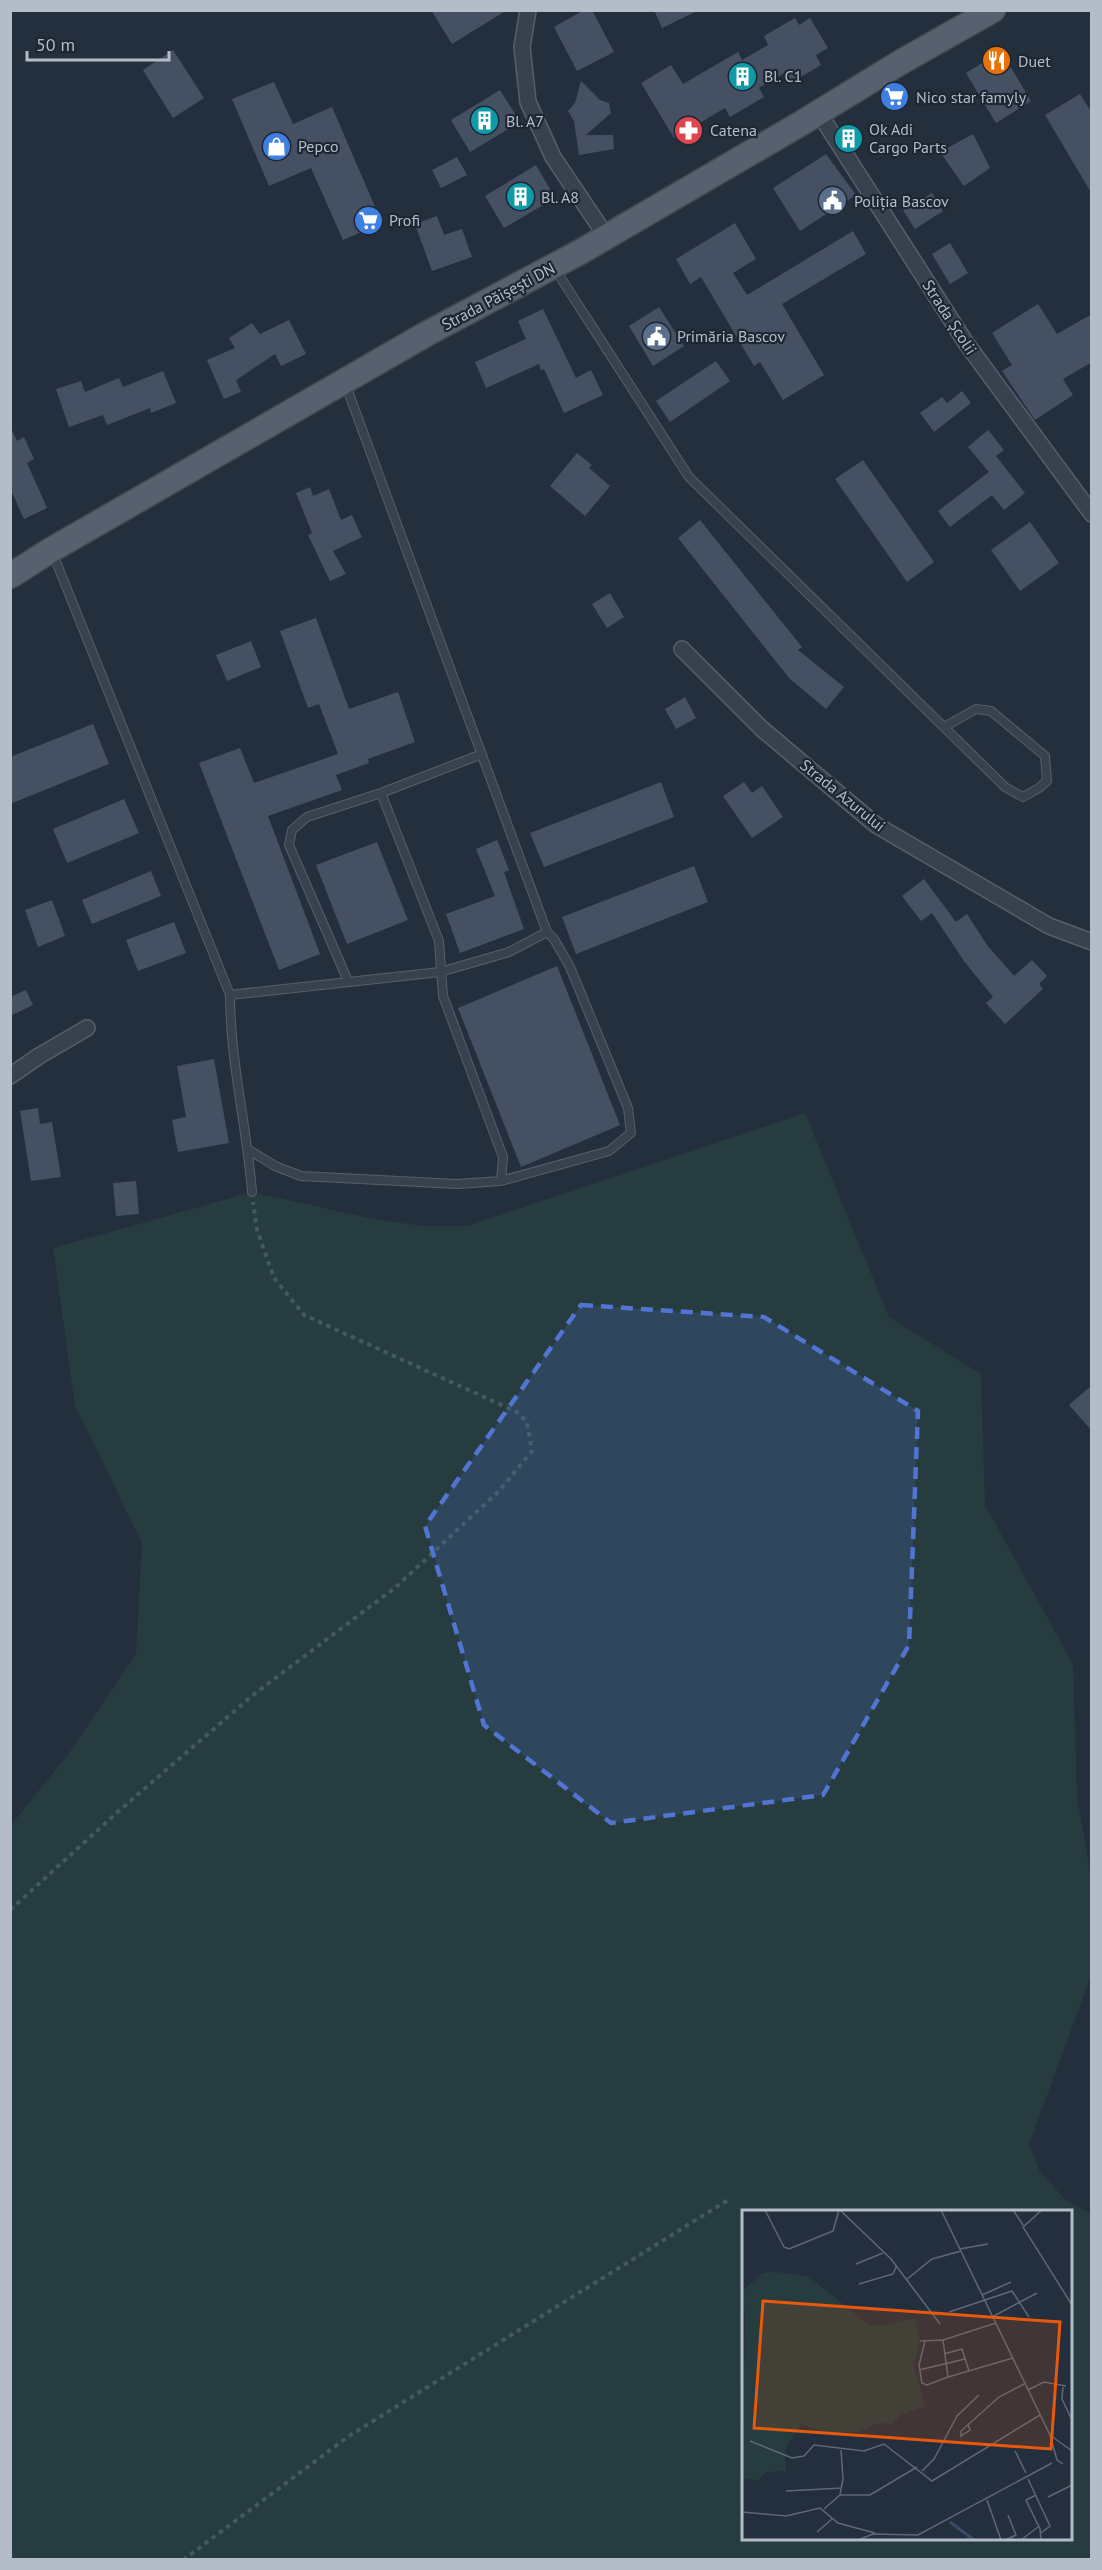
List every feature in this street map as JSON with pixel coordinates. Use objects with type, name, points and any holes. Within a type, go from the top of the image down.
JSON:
[{"type":"main road","name":"Strada Păișești DN","points":[[10,576],[344,380],[554,267],[988,12]]},
{"type":"street","points":[[528,10],[522,47],[528,102],[553,157],[606,236]]},
{"type":"street","name":"Strada Școlii","points":[[819,113],[966,343],[1092,514]]},
{"type":"street","name":"Strada Azurului","points":[[682,650],[762,729],[876,825],[1049,927],[1092,942]]},
{"type":"street","points":[[10,1076],[87,1028]]},
{"type":"lane","points":[[554,267],[689,477],[1005,787],[1023,797],[1040,788],[1047,780],[1044,756],[991,711],[976,709],[944,727]]},
{"type":"lane","points":[[249,1150],[275,1166],[302,1176],[458,1184],[501,1181],[609,1150],[631,1133],[628,1108],[570,968],[554,939],[547,932],[344,380]]},
{"type":"lane","points":[[51,550],[230,995],[230,1019],[249,1150],[252,1192]]},
{"type":"lane","points":[[348,981],[289,844],[292,830],[307,817],[381,793],[482,754]]},
{"type":"lane","points":[[381,793],[439,941],[443,996],[503,1156],[501,1181]]},
{"type":"lane","points":[[230,995],[440,972],[509,952],[547,932]]},
{"type":"path","points":[[10,1910],[121,1809],[253,1695],[396,1587],[499,1491],[532,1451],[527,1422],[517,1412],[304,1315],[274,1278],[257,1230],[252,1192]]},
{"type":"path","points":[[183,2559],[349,2436],[728,2200]]},
{"type":"highlighted area","points":[[581,1305],[764,1317],[918,1411],[909,1645],[823,1795],[611,1823],[484,1725],[425,1526]]},
{"type":"green space","points":[[805,1113],[889,1317],[981,1374],[985,1505],[1073,1664],[1077,1798],[1091,1876],[1091,1976],[1029,2144],[1040,2172],[1067,2201],[1091,2214],[1091,2559],[11,2560],[11,1825],[67,1756],[136,1654],[142,1543],[75,1405],[53,1248],[252,1192],[374,1219],[423,1226],[467,1226]]},
{"type":"building","points":[[431,10],[507,10],[452,44]]},
{"type":"building","points":[[584,10],[592,10],[614,52],[577,71],[554,27]]},
{"type":"building","points":[[654,10],[699,10],[662,28]]},
{"type":"building","name":"Bl. C1","points":[[795,18],[799,25],[810,18],[828,48],[816,55],[821,65],[792,82],[786,72],[759,88],[764,97],[730,117],[725,108],[674,138],[641,83],[671,65],[683,84],[738,52],[742,60],[768,45],[764,36]]},
{"type":"building","points":[[173,50],[204,98],[173,118],[143,70]]},
{"type":"building","points":[[1001,51],[1031,101],[996,123],[966,73]]},
{"type":"building","points":[[581,81],[600,100],[609,103],[611,113],[586,135],[613,135],[614,149],[579,155],[574,121],[568,111],[575,103]]},
{"type":"building","points":[[274,82],[293,124],[332,107],[382,223],[343,240],[311,168],[269,186],[232,99]]},
{"type":"building","name":"Bl. A7","points":[[500,90],[520,122],[470,152],[451,120]]},
{"type":"building","points":[[1080,94],[1092,113],[1092,194],[1045,115]]},
{"type":"building","points":[[973,134],[990,168],[964,186],[940,152]]},
{"type":"building","points":[[826,154],[856,195],[800,231],[773,188]]},
{"type":"building","points":[[457,157],[467,175],[441,188],[432,170]]},
{"type":"building","name":"Bl. A8","points":[[536,165],[555,198],[504,228],[485,196]]},
{"type":"building","points":[[932,193],[943,211],[915,229],[903,210]]},
{"type":"building","points":[[437,216],[444,235],[462,229],[472,257],[432,271],[415,224]]},
{"type":"building","points":[[735,223],[756,259],[733,273],[747,295],[853,231],[866,254],[782,304],[824,375],[783,400],[760,362],[754,366],[701,277],[690,284],[676,259]]},
{"type":"building","points":[[950,243],[968,273],[950,284],[932,254]]},
{"type":"building","points":[[1038,304],[1057,334],[1092,314],[1092,362],[1063,379],[1073,395],[1035,420],[1002,371],[1012,365],[992,333]]},
{"type":"building","name":"Primăria Bascov","points":[[659,307],[684,346],[653,366],[629,326]]},
{"type":"building","points":[[543,309],[576,378],[591,370],[603,395],[564,413],[544,369],[541,370],[539,364],[486,388],[475,362],[526,339],[518,321]]},
{"type":"building","points":[[289,320],[306,354],[281,366],[275,354],[236,380],[241,392],[224,399],[207,360],[235,348],[229,338],[252,323],[260,334]]},
{"type":"building","points":[[716,361],[730,381],[670,422],[656,401]]},
{"type":"building","points":[[163,371],[176,403],[151,413],[150,408],[107,425],[103,415],[69,427],[56,389],[81,381],[85,392],[119,378],[123,387]]},
{"type":"building","points":[[962,391],[971,403],[934,432],[920,413],[942,397],[947,403]]},
{"type":"building","points":[[10,426],[17,441],[24,437],[34,459],[27,463],[47,508],[24,519],[10,488]]},
{"type":"building","points":[[988,430],[1004,450],[996,456],[1025,493],[1004,510],[992,495],[950,527],[938,511],[989,472],[968,447]]},
{"type":"building","points":[[577,453],[592,465],[589,468],[610,486],[585,516],[550,486]]},
{"type":"building","points":[[863,460],[934,562],[907,582],[835,479]]},
{"type":"building","points":[[310,487],[313,496],[329,489],[341,520],[352,515],[362,537],[333,551],[346,574],[330,581],[308,535],[312,533],[296,493]]},
{"type":"building","points":[[700,520],[802,647],[798,650],[844,687],[826,709],[789,678],[678,538]]},
{"type":"building","points":[[1030,522],[1059,563],[1020,591],[991,550]]},
{"type":"building","points":[[610,593],[624,617],[607,628],[592,604]]},
{"type":"building","points":[[316,618],[349,709],[398,692],[415,742],[368,759],[369,763],[336,775],[342,790],[268,816],[320,954],[279,970],[199,763],[240,748],[254,783],[338,754],[319,704],[308,708],[280,631]]},
{"type":"building","points":[[251,641],[261,667],[227,681],[216,655]]},
{"type":"building","points":[[685,697],[696,718],[676,729],[665,709]]},
{"type":"building","points":[[93,724],[109,764],[10,804],[10,757]]},
{"type":"building","points":[[661,782],[674,817],[544,867],[530,833]]},
{"type":"building","points":[[744,782],[752,793],[762,786],[783,817],[752,838],[723,796]]},
{"type":"building","points":[[124,799],[139,833],[67,863],[53,829]]},
{"type":"building","points":[[497,840],[509,870],[504,872],[524,929],[460,953],[446,914],[495,896],[476,849]]},
{"type":"building","points":[[377,842],[408,920],[347,944],[316,865]]},
{"type":"building","points":[[694,866],[708,902],[576,954],[562,917]]},
{"type":"building","points":[[151,871],[161,896],[92,924],[82,900]]},
{"type":"building","points":[[924,879],[956,922],[967,914],[987,945],[1014,976],[1032,960],[1047,976],[1039,984],[1043,989],[1005,1024],[986,1003],[993,997],[964,961],[932,913],[921,921],[902,896]]},
{"type":"building","points":[[52,900],[65,936],[38,947],[25,910]]},
{"type":"building","points":[[174,922],[186,953],[138,971],[126,940]]},
{"type":"building","points":[[557,966],[620,1125],[521,1167],[458,1008]]},
{"type":"building","points":[[26,990],[33,1005],[10,1016],[10,997]]},
{"type":"building","points":[[214,1059],[229,1143],[178,1152],[172,1120],[186,1117],[177,1066]]},
{"type":"building","points":[[38,1108],[40,1124],[52,1122],[61,1177],[31,1181],[20,1111]]},
{"type":"building","points":[[136,1181],[139,1214],[116,1216],[113,1183]]},
{"type":"building","points":[[1092,1385],[1092,1431],[1069,1405]]},
{"type":"place","name":"Duet","points":[[997,61]]},
{"type":"place","name":"Bl. C1","points":[[743,76]]},
{"type":"place","name":"Nico star famyly","points":[[895,97]]},
{"type":"place","name":"Bl. A7","points":[[485,121]]},
{"type":"place","name":"Catena","points":[[689,130]]},
{"type":"place","name":"Ok Adi Cargo Parts","points":[[848,138]]},
{"type":"place","name":"Pepco","points":[[277,146]]},
{"type":"place","name":"Bl. A8","points":[[520,197]]},
{"type":"place","name":"Poliția Bascov","points":[[833,201]]},
{"type":"place","name":"Profi","points":[[368,220]]},
{"type":"place","name":"Primăria Bascov","points":[[656,336]]}]
